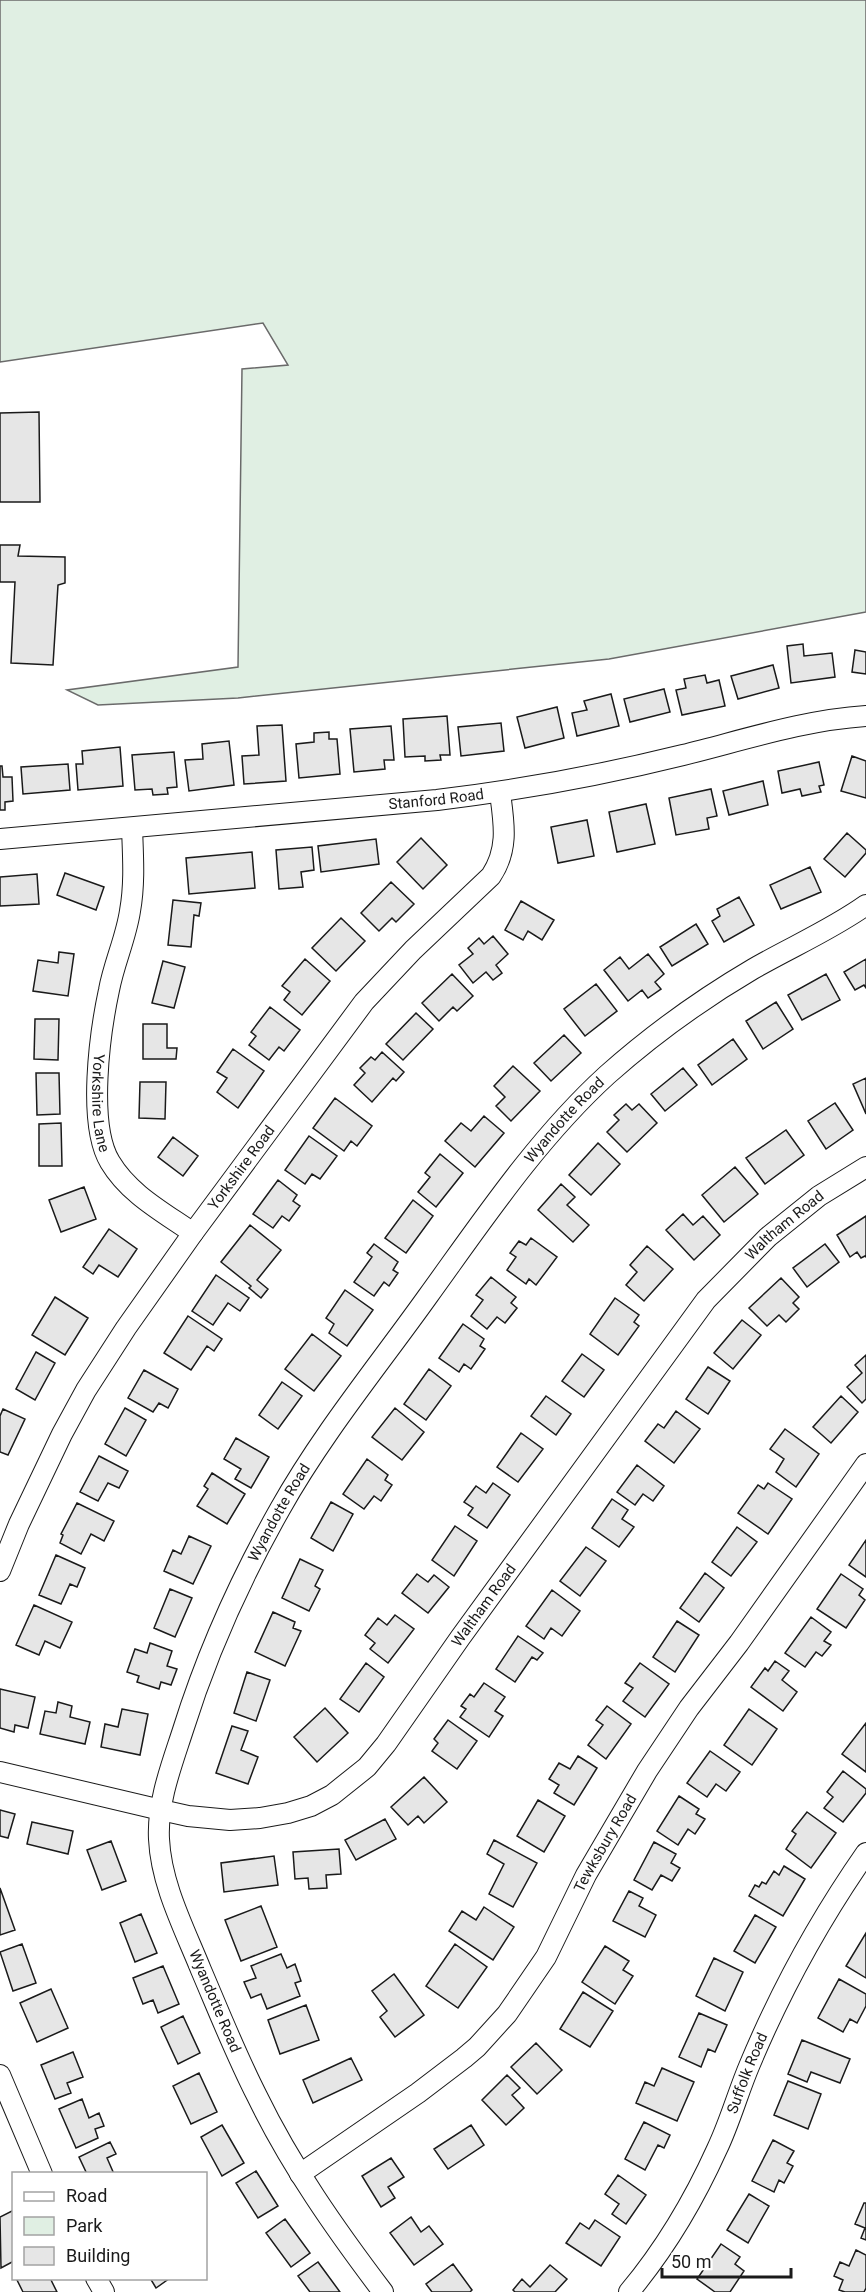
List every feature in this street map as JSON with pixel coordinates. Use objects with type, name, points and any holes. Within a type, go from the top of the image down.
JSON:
[{"type":"street","name":"Stanford Road","points":[[0,839],[436,800],[500,792],[605,774],[781,730],[839,718],[866,716]]},
{"type":"street","name":"Yorkshire Road","points":[[0,1571],[43,1474],[86,1390],[126,1328],[193,1233],[364,1002],[413,950],[491,876],[499,864],[505,834],[500,792]]},
{"type":"street","name":"Yorkshire Lane","points":[[132,828],[134,875],[131,908],[109,989],[100,1036],[97,1097],[103,1145],[109,1161],[128,1186],[193,1233]]},
{"type":"street","name":"Wyandotte Road","points":[[383,2292],[348,2246],[300,2174],[257,2097],[183,1926],[162,1860],[159,1836],[167,1780],[189,1711],[213,1646],[245,1575],[282,1506],[330,1432],[506,1188],[592,1090],[662,1030],[712,994],[866,904]]},
{"type":"street","name":"Waltham Road","points":[[0,1772],[188,1816],[230,1820],[260,1818],[311,1806],[332,1795],[367,1767],[386,1744],[460,1638],[706,1300],[768,1237],[819,1196],[866,1167]]},
{"type":"street","name":"Tewksbury Road","points":[[300,2174],[418,2093],[464,2058],[507,2014],[546,1957],[586,1875],[646,1771],[866,1464]]},
{"type":"street","name":"Suffolk Road","points":[[628,2292],[643,2275],[678,2222],[717,2149],[750,2064],[800,1959],[822,1920],[866,1853]]},
{"type":"street","points":[[0,2075],[41,2172]]},
{"type":"green space","points":[[0,0],[866,0],[866,612],[609,659],[238,698],[98,705],[67,690],[238,667],[242,369],[288,365],[263,323],[0,362]]},
{"type":"building","points":[[39,412],[40,502],[0,502],[0,413]]},
{"type":"building","points":[[0,545],[20,545],[18,556],[65,557],[65,583],[58,585],[53,665],[11,663],[15,582],[0,582]]},
{"type":"building","points":[[803,644],[804,656],[832,653],[835,677],[791,683],[787,646]]},
{"type":"building","points":[[855,650],[866,652],[866,674],[852,672]]},
{"type":"building","points":[[773,665],[779,688],[738,699],[731,676]]},
{"type":"building","points":[[705,675],[707,683],[719,680],[725,706],[682,715],[676,690],[686,688],[684,679]]},
{"type":"building","points":[[664,689],[670,712],[630,722],[624,699]]},
{"type":"building","points":[[611,694],[619,726],[577,736],[572,713],[587,710],[584,701]]},
{"type":"building","points":[[557,707],[564,738],[525,748],[517,717]]},
{"type":"building","points":[[447,716],[450,755],[440,755],[441,760],[425,761],[425,756],[405,757],[403,719]]},
{"type":"building","points":[[501,723],[504,751],[461,756],[458,727]]},
{"type":"building","points":[[282,725],[286,781],[244,784],[242,756],[259,755],[257,726]]},
{"type":"building","points":[[391,726],[394,760],[384,760],[385,769],[354,772],[350,729]]},
{"type":"building","points":[[329,732],[329,739],[337,739],[340,774],[299,778],[296,744],[314,742],[314,733]]},
{"type":"building","points":[[229,741],[234,785],[189,791],[185,760],[203,759],[202,744]]},
{"type":"building","points":[[120,747],[123,786],[78,790],[76,764],[83,764],[82,751]]},
{"type":"building","points":[[174,752],[177,787],[167,788],[168,794],[153,795],[152,789],[135,790],[132,755]]},
{"type":"building","points":[[852,756],[866,761],[866,798],[841,791]]},
{"type":"building","points":[[819,762],[824,785],[819,786],[821,792],[802,796],[800,789],[782,793],[778,771]]},
{"type":"building","points":[[68,764],[70,790],[23,794],[21,767]]},
{"type":"building","points":[[0,766],[2,766],[3,777],[12,777],[13,801],[5,802],[5,810],[0,810]]},
{"type":"building","points":[[763,781],[768,805],[729,815],[723,791]]},
{"type":"building","points":[[711,789],[717,816],[707,818],[709,829],[676,835],[669,798]]},
{"type":"building","points":[[646,804],[655,844],[617,852],[609,812]]},
{"type":"building","points":[[587,820],[594,856],[558,863],[551,827]]},
{"type":"building","points":[[847,833],[866,850],[866,853],[845,877],[824,859]]},
{"type":"building","points":[[421,838],[447,865],[423,889],[397,862]]},
{"type":"building","points":[[376,839],[379,864],[321,872],[318,846]]},
{"type":"building","points":[[312,847],[314,870],[301,872],[303,887],[279,889],[276,850]]},
{"type":"building","points":[[252,852],[255,888],[189,894],[186,858]]},
{"type":"building","points":[[810,867],[821,892],[781,909],[770,885]]},
{"type":"building","points":[[65,873],[104,887],[96,910],[57,895]]},
{"type":"building","points":[[37,874],[39,904],[0,906],[0,877]]},
{"type":"building","points":[[391,882],[414,904],[396,922],[392,918],[379,931],[361,913]]},
{"type":"building","points":[[739,897],[754,925],[724,942],[712,921],[720,916],[717,909]]},
{"type":"building","points":[[173,900],[201,903],[199,916],[194,915],[191,947],[168,945]]},
{"type":"building","points":[[521,901],[554,920],[542,940],[528,931],[523,940],[505,930]]},
{"type":"building","points":[[341,918],[365,941],[336,971],[312,948]]},
{"type":"building","points":[[696,924],[708,944],[672,966],[660,947]]},
{"type":"building","points":[[493,936],[508,954],[496,965],[502,973],[493,980],[486,972],[473,983],[459,965],[473,954],[468,948],[479,938],[484,944]]},
{"type":"building","points":[[59,952],[74,954],[68,996],[33,991],[38,960],[58,963]]},
{"type":"building","points":[[648,954],[664,974],[655,982],[661,989],[648,998],[642,990],[628,1001],[604,970],[620,957],[629,969]]},
{"type":"building","points":[[305,959],[330,981],[302,1015],[284,1000],[290,992],[282,986]]},
{"type":"building","points":[[866,959],[866,988],[864,985],[855,990],[844,972]]},
{"type":"building","points":[[163,961],[185,967],[174,1008],[152,1003]]},
{"type":"building","points":[[452,974],[473,996],[457,1011],[453,1007],[439,1021],[422,1003]]},
{"type":"building","points":[[826,974],[840,1000],[802,1020],[788,995]]},
{"type":"building","points":[[596,984],[617,1011],[585,1036],[564,1009]]},
{"type":"building","points":[[776,1002],[793,1029],[763,1049],[746,1021]]},
{"type":"building","points":[[270,1007],[300,1030],[284,1051],[279,1047],[269,1060],[249,1045],[256,1036],[251,1032]]},
{"type":"building","points":[[416,1013],[433,1029],[403,1060],[386,1044]]},
{"type":"building","points":[[35,1019],[59,1019],[58,1060],[34,1059]]},
{"type":"building","points":[[143,1024],[167,1024],[167,1048],[177,1048],[176,1059],[143,1059]]},
{"type":"building","points":[[564,1035],[581,1053],[551,1081],[534,1063]]},
{"type":"building","points":[[733,1039],[747,1059],[712,1085],[698,1065]]},
{"type":"building","points":[[233,1049],[264,1071],[238,1108],[217,1092],[227,1078],[217,1072]]},
{"type":"building","points":[[382,1052],[404,1072],[396,1081],[393,1078],[372,1102],[354,1085],[365,1073],[360,1068],[371,1057],[375,1060]]},
{"type":"building","points":[[513,1066],[540,1091],[511,1121],[496,1106],[505,1097],[494,1086]]},
{"type":"building","points":[[683,1068],[697,1085],[665,1111],[651,1094]]},
{"type":"building","points":[[36,1073],[59,1073],[60,1114],[37,1115]]},
{"type":"building","points":[[866,1078],[866,1114],[853,1084]]},
{"type":"building","points":[[140,1082],[166,1082],[165,1119],[139,1118]]},
{"type":"building","points":[[335,1098],[372,1126],[357,1146],[351,1141],[344,1151],[313,1128]]},
{"type":"building","points":[[835,1103],[853,1130],[826,1149],[808,1121]]},
{"type":"building","points":[[626,1104],[632,1110],[639,1104],[657,1123],[627,1152],[607,1132],[619,1120],[614,1115]]},
{"type":"building","points":[[484,1116],[504,1133],[475,1167],[445,1141],[461,1123],[471,1131]]},
{"type":"building","points":[[61,1123],[62,1166],[39,1166],[39,1124]]},
{"type":"building","points":[[786,1130],[804,1155],[765,1184],[746,1158]]},
{"type":"building","points":[[309,1136],[337,1156],[320,1179],[312,1174],[305,1184],[285,1170]]},
{"type":"building","points":[[173,1137],[198,1156],[183,1176],[158,1157]]},
{"type":"building","points":[[598,1143],[620,1164],[591,1195],[569,1175]]},
{"type":"building","points":[[440,1154],[463,1173],[436,1207],[418,1192],[430,1177],[425,1173]]},
{"type":"building","points":[[735,1167],[758,1194],[724,1222],[702,1195]]},
{"type":"building","points":[[278,1180],[297,1195],[293,1201],[300,1206],[289,1221],[282,1216],[273,1228],[253,1214]]},
{"type":"building","points":[[561,1184],[575,1197],[567,1205],[589,1225],[573,1242],[538,1210]]},
{"type":"building","points":[[84,1187],[96,1219],[61,1232],[49,1200]]},
{"type":"building","points":[[413,1200],[433,1216],[406,1253],[385,1238]]},
{"type":"building","points":[[683,1214],[693,1225],[703,1216],[720,1235],[694,1260],[666,1230]]},
{"type":"building","points":[[866,1216],[866,1257],[861,1258],[857,1252],[850,1257],[837,1235]]},
{"type":"building","points":[[250,1225],[281,1250],[257,1280],[268,1289],[261,1298],[249,1288],[251,1286],[221,1262]]},
{"type":"building","points":[[109,1229],[137,1249],[118,1277],[99,1265],[93,1274],[83,1267]]},
{"type":"building","points":[[531,1238],[557,1257],[536,1285],[529,1279],[526,1284],[507,1270],[516,1257],[510,1253],[519,1241],[526,1245]]},
{"type":"building","points":[[374,1244],[398,1262],[393,1270],[398,1273],[389,1286],[384,1282],[374,1296],[354,1282],[372,1257],[367,1253]]},
{"type":"building","points":[[825,1244],[839,1262],[807,1287],[793,1268]]},
{"type":"building","points":[[647,1246],[673,1269],[644,1301],[626,1285],[637,1272],[630,1265]]},
{"type":"building","points":[[216,1275],[249,1298],[240,1311],[228,1303],[213,1325],[192,1311]]},
{"type":"building","points":[[491,1277],[516,1297],[511,1303],[517,1308],[505,1323],[497,1317],[487,1329],[471,1316],[483,1300],[476,1295]]},
{"type":"building","points":[[781,1278],[799,1297],[793,1303],[799,1309],[786,1322],[779,1315],[767,1326],[749,1308]]},
{"type":"building","points":[[345,1290],[373,1310],[347,1346],[329,1333],[334,1324],[326,1318]]},
{"type":"building","points":[[55,1297],[88,1318],[65,1355],[32,1335]]},
{"type":"building","points":[[615,1298],[639,1315],[634,1322],[639,1326],[618,1355],[590,1334]]},
{"type":"building","points":[[188,1316],[222,1339],[214,1351],[207,1346],[191,1370],[164,1353]]},
{"type":"building","points":[[742,1320],[761,1335],[733,1369],[714,1353]]},
{"type":"building","points":[[463,1324],[484,1339],[480,1346],[485,1349],[471,1369],[464,1364],[459,1372],[439,1358]]},
{"type":"building","points":[[312,1334],[341,1356],[314,1391],[285,1369]]},
{"type":"building","points":[[36,1352],[55,1363],[35,1400],[16,1389]]},
{"type":"building","points":[[582,1354],[604,1370],[584,1397],[562,1381]]},
{"type":"building","points":[[866,1355],[866,1399],[862,1403],[847,1387],[862,1373],[855,1365]]},
{"type":"building","points":[[708,1367],[730,1381],[708,1414],[686,1399]]},
{"type":"building","points":[[429,1369],[451,1386],[426,1420],[404,1404]]},
{"type":"building","points":[[144,1370],[178,1389],[168,1408],[159,1403],[153,1412],[128,1398]]},
{"type":"building","points":[[282,1382],[302,1396],[278,1429],[259,1415]]},
{"type":"building","points":[[546,1396],[571,1414],[556,1435],[531,1416]]},
{"type":"building","points":[[841,1396],[858,1412],[831,1443],[813,1427]]},
{"type":"building","points":[[125,1408],[146,1420],[126,1456],[105,1444]]},
{"type":"building","points":[[395,1408],[424,1432],[402,1460],[372,1437]]},
{"type":"building","points":[[3,1409],[25,1419],[8,1455],[0,1452],[0,1416]]},
{"type":"building","points":[[676,1411],[700,1429],[674,1463],[645,1441],[658,1424],[664,1428]]},
{"type":"building","points":[[785,1429],[819,1454],[796,1487],[776,1472],[784,1459],[770,1449]]},
{"type":"building","points":[[521,1433],[543,1449],[518,1482],[497,1467]]},
{"type":"building","points":[[236,1438],[269,1457],[251,1488],[235,1479],[241,1469],[224,1459]]},
{"type":"building","points":[[99,1456],[128,1471],[119,1488],[108,1483],[98,1501],[80,1492]]},
{"type":"building","points":[[367,1459],[388,1475],[385,1480],[392,1485],[381,1501],[374,1496],[364,1509],[343,1494]]},
{"type":"building","points":[[637,1465],[664,1486],[653,1501],[643,1494],[635,1505],[617,1492]]},
{"type":"building","points":[[212,1473],[245,1494],[227,1524],[197,1506],[208,1489],[204,1486]]},
{"type":"building","points":[[493,1483],[510,1495],[487,1528],[468,1515],[473,1508],[464,1502],[476,1486],[486,1493]]},
{"type":"building","points":[[768,1483],[792,1499],[768,1534],[738,1513],[758,1485],[764,1489]]},
{"type":"building","points":[[612,1499],[628,1510],[622,1519],[634,1527],[619,1547],[592,1528]]},
{"type":"building","points":[[331,1502],[353,1514],[333,1551],[311,1538]]},
{"type":"building","points":[[77,1503],[114,1521],[104,1541],[91,1534],[81,1554],[60,1543],[63,1535],[61,1534]]},
{"type":"building","points":[[455,1526],[477,1541],[454,1576],[432,1560]]},
{"type":"building","points":[[737,1527],[757,1542],[731,1576],[712,1562]]},
{"type":"building","points":[[189,1536],[211,1546],[193,1584],[164,1571],[173,1550],[181,1554]]},
{"type":"building","points":[[866,1540],[866,1577],[849,1565]]},
{"type":"building","points":[[586,1547],[606,1561],[580,1596],[560,1581]]},
{"type":"building","points":[[56,1555],[85,1568],[77,1587],[70,1584],[61,1604],[39,1595]]},
{"type":"building","points":[[300,1559],[323,1570],[315,1586],[320,1589],[309,1611],[282,1598]]},
{"type":"building","points":[[705,1573],[724,1588],[699,1622],[680,1608]]},
{"type":"building","points":[[417,1574],[428,1582],[434,1575],[449,1587],[428,1613],[402,1593]]},
{"type":"building","points":[[841,1574],[863,1589],[859,1595],[865,1600],[846,1628],[817,1609]]},
{"type":"building","points":[[170,1589],[192,1598],[175,1637],[154,1628]]},
{"type":"building","points":[[552,1590],[580,1611],[562,1636],[551,1628],[544,1639],[526,1626]]},
{"type":"building","points":[[34,1605],[72,1622],[60,1648],[45,1641],[39,1655],[16,1645]]},
{"type":"building","points":[[273,1612],[295,1622],[293,1628],[301,1631],[285,1666],[255,1652]]},
{"type":"building","points":[[395,1615],[414,1629],[388,1663],[370,1649],[375,1643],[365,1635],[378,1618],[387,1625]]},
{"type":"building","points":[[811,1617],[831,1632],[824,1641],[831,1645],[822,1656],[816,1652],[805,1667],[785,1653]]},
{"type":"building","points":[[677,1621],[699,1635],[675,1672],[653,1657]]},
{"type":"building","points":[[518,1636],[543,1653],[537,1660],[532,1657],[515,1682],[496,1669]]},
{"type":"building","points":[[150,1643],[172,1651],[167,1666],[177,1669],[171,1685],[161,1682],[159,1689],[137,1682],[139,1676],[127,1672],[135,1649],[147,1653]]},
{"type":"building","points":[[775,1661],[789,1671],[782,1680],[797,1692],[783,1711],[751,1687],[765,1668],[768,1671]]},
{"type":"building","points":[[366,1663],[384,1677],[359,1712],[340,1699]]},
{"type":"building","points":[[640,1663],[669,1684],[645,1717],[623,1701],[633,1688],[625,1683]]},
{"type":"building","points":[[247,1672],[270,1680],[256,1721],[234,1713]]},
{"type":"building","points":[[484,1683],[505,1697],[495,1711],[503,1716],[489,1737],[460,1717],[466,1709],[461,1706],[470,1694],[474,1697]]},
{"type":"building","points":[[0,1689],[35,1697],[28,1728],[15,1725],[14,1732],[0,1728]]},
{"type":"building","points":[[58,1702],[72,1706],[70,1717],[90,1722],[85,1744],[40,1734],[45,1711],[56,1713]]},
{"type":"building","points":[[607,1706],[631,1724],[606,1759],[588,1745],[603,1725],[596,1720]]},
{"type":"building","points":[[325,1708],[348,1733],[317,1762],[294,1737]]},
{"type":"building","points":[[122,1709],[148,1714],[140,1755],[101,1747],[105,1724],[118,1727]]},
{"type":"building","points":[[749,1709],[777,1729],[752,1765],[724,1745]]},
{"type":"building","points":[[448,1720],[477,1741],[457,1769],[432,1751],[438,1743],[434,1739]]},
{"type":"building","points":[[866,1723],[866,1772],[842,1754]]},
{"type":"building","points":[[232,1726],[248,1731],[241,1750],[258,1757],[248,1784],[216,1773]]},
{"type":"building","points":[[710,1751],[740,1772],[726,1791],[716,1784],[707,1797],[687,1783]]},
{"type":"building","points":[[578,1756],[597,1768],[574,1805],[554,1793],[559,1785],[549,1779],[559,1763],[570,1769]]},
{"type":"building","points":[[843,1771],[866,1789],[866,1793],[843,1822],[824,1808],[833,1797],[827,1792]]},
{"type":"building","points":[[424,1777],[447,1802],[424,1823],[418,1816],[408,1825],[391,1807]]},
{"type":"building","points":[[679,1796],[699,1809],[696,1814],[705,1819],[695,1834],[688,1829],[678,1845],[657,1831]]},
{"type":"building","points":[[538,1800],[565,1816],[544,1852],[517,1836]]},
{"type":"building","points":[[0,1810],[15,1814],[8,1838],[0,1836]]},
{"type":"building","points":[[807,1812],[836,1833],[811,1868],[786,1849],[796,1834],[792,1831]]},
{"type":"building","points":[[385,1819],[396,1839],[356,1860],[345,1840]]},
{"type":"building","points":[[32,1822],[73,1831],[68,1854],[27,1844]]},
{"type":"building","points":[[494,1840],[537,1863],[513,1907],[489,1894],[504,1864],[487,1854]]},
{"type":"building","points":[[111,1841],[126,1881],[102,1890],[87,1850]]},
{"type":"building","points":[[654,1842],[676,1854],[671,1863],[680,1868],[672,1881],[661,1875],[652,1890],[634,1880]]},
{"type":"building","points":[[339,1849],[341,1874],[326,1875],[327,1888],[309,1889],[308,1878],[295,1879],[293,1852]]},
{"type":"building","points":[[274,1856],[278,1885],[224,1892],[221,1863]]},
{"type":"building","points":[[784,1866],[805,1879],[783,1916],[749,1896],[755,1885],[759,1887],[762,1882],[766,1884],[774,1871],[779,1875]]},
{"type":"building","points":[[0,1888],[15,1930],[0,1935]]},
{"type":"building","points":[[629,1891],[643,1898],[639,1906],[656,1915],[645,1937],[613,1921]]},
{"type":"building","points":[[261,1906],[277,1947],[241,1961],[225,1920]]},
{"type":"building","points":[[484,1907],[514,1927],[493,1960],[449,1931],[462,1911],[476,1920]]},
{"type":"building","points":[[141,1914],[157,1953],[135,1962],[120,1923]]},
{"type":"building","points":[[755,1915],[776,1927],[755,1963],[734,1951]]},
{"type":"building","points":[[866,1933],[866,1978],[846,1966]]},
{"type":"building","points":[[22,1944],[36,1983],[13,1991],[0,1952]]},
{"type":"building","points":[[455,1944],[487,1967],[458,2008],[426,1986]]},
{"type":"building","points":[[605,1946],[629,1961],[623,1970],[633,1976],[615,2004],[582,1982]]},
{"type":"building","points":[[281,1954],[287,1968],[295,1964],[301,1981],[295,1983],[300,1996],[267,2009],[261,1994],[251,1998],[244,1982],[256,1978],[251,1966]]},
{"type":"building","points":[[714,1958],[743,1972],[725,2011],[696,1996]]},
{"type":"building","points":[[163,1966],[179,2004],[158,2013],[153,2000],[143,2004],[133,1978]]},
{"type":"building","points":[[394,1974],[424,2015],[395,2037],[380,2017],[387,2011],[372,1991]]},
{"type":"building","points":[[839,1979],[866,1994],[866,2006],[857,2023],[850,2019],[843,2032],[818,2018]]},
{"type":"building","points":[[51,1989],[68,2028],[37,2042],[20,2003]]},
{"type":"building","points":[[583,1992],[613,2011],[590,2047],[560,2029]]},
{"type":"building","points":[[306,2005],[319,2040],[280,2054],[268,2020]]},
{"type":"building","points":[[699,2013],[727,2025],[715,2052],[708,2049],[701,2067],[679,2057]]},
{"type":"building","points":[[183,2016],[200,2053],[178,2064],[161,2027]]},
{"type":"building","points":[[802,2040],[850,2059],[840,2083],[811,2072],[807,2082],[788,2074]]},
{"type":"building","points":[[536,2043],[562,2070],[537,2094],[511,2067]]},
{"type":"building","points":[[73,2052],[83,2077],[67,2083],[71,2093],[55,2099],[41,2065]]},
{"type":"building","points":[[351,2058],[362,2080],[313,2103],[303,2080]]},
{"type":"building","points":[[662,2068],[694,2082],[677,2121],[636,2103],[645,2082],[654,2086]]},
{"type":"building","points":[[199,2073],[217,2112],[191,2124],[173,2086]]},
{"type":"building","points":[[507,2075],[520,2088],[512,2095],[524,2108],[506,2125],[482,2100]]},
{"type":"building","points":[[788,2081],[821,2094],[808,2129],[774,2115]]},
{"type":"building","points":[[82,2099],[89,2118],[99,2113],[104,2126],[95,2129],[98,2138],[76,2148],[59,2109]]},
{"type":"building","points":[[644,2122],[670,2135],[664,2148],[658,2145],[645,2170],[625,2159]]},
{"type":"building","points":[[222,2125],[244,2163],[222,2176],[201,2137]]},
{"type":"building","points":[[471,2125],[484,2145],[448,2169],[434,2149]]},
{"type":"building","points":[[773,2140],[794,2151],[787,2163],[793,2166],[784,2183],[779,2180],[774,2192],[752,2181]]},
{"type":"building","points":[[110,2142],[116,2154],[107,2158],[113,2172],[86,2172],[79,2157]]},
{"type":"building","points":[[391,2158],[404,2177],[388,2187],[395,2198],[381,2207],[362,2176]]},
{"type":"building","points":[[256,2171],[278,2206],[258,2218],[236,2183]]},
{"type":"building","points":[[618,2175],[646,2195],[626,2224],[612,2214],[619,2204],[605,2194]]},
{"type":"building","points":[[749,2194],[769,2206],[748,2243],[727,2230]]},
{"type":"building","points":[[866,2203],[866,2240],[861,2238],[865,2228],[855,2224]]},
{"type":"building","points":[[12,2211],[12,2262],[1,2268],[0,2217]]},
{"type":"building","points":[[411,2217],[421,2232],[429,2226],[443,2244],[414,2265],[390,2233]]},
{"type":"building","points":[[285,2219],[310,2253],[291,2267],[266,2233]]},
{"type":"building","points":[[595,2220],[620,2237],[601,2266],[566,2243],[580,2223],[589,2229]]},
{"type":"building","points":[[721,2244],[740,2257],[735,2264],[744,2271],[730,2292],[715,2292],[697,2279]]},
{"type":"building","points":[[856,2250],[866,2255],[866,2288],[864,2292],[839,2290],[843,2280],[834,2276],[840,2262],[849,2266]]},
{"type":"building","points":[[318,2262],[340,2292],[310,2292],[298,2276]]},
{"type":"building","points":[[453,2264],[472,2290],[470,2292],[432,2292],[426,2284]]},
{"type":"building","points":[[550,2265],[567,2279],[555,2292],[515,2292],[513,2290],[522,2279],[530,2287]]},
{"type":"building","points":[[17,2280],[51,2280],[57,2292],[23,2292]]},
{"type":"building","points":[[151,2280],[167,2280],[156,2288]]}]
